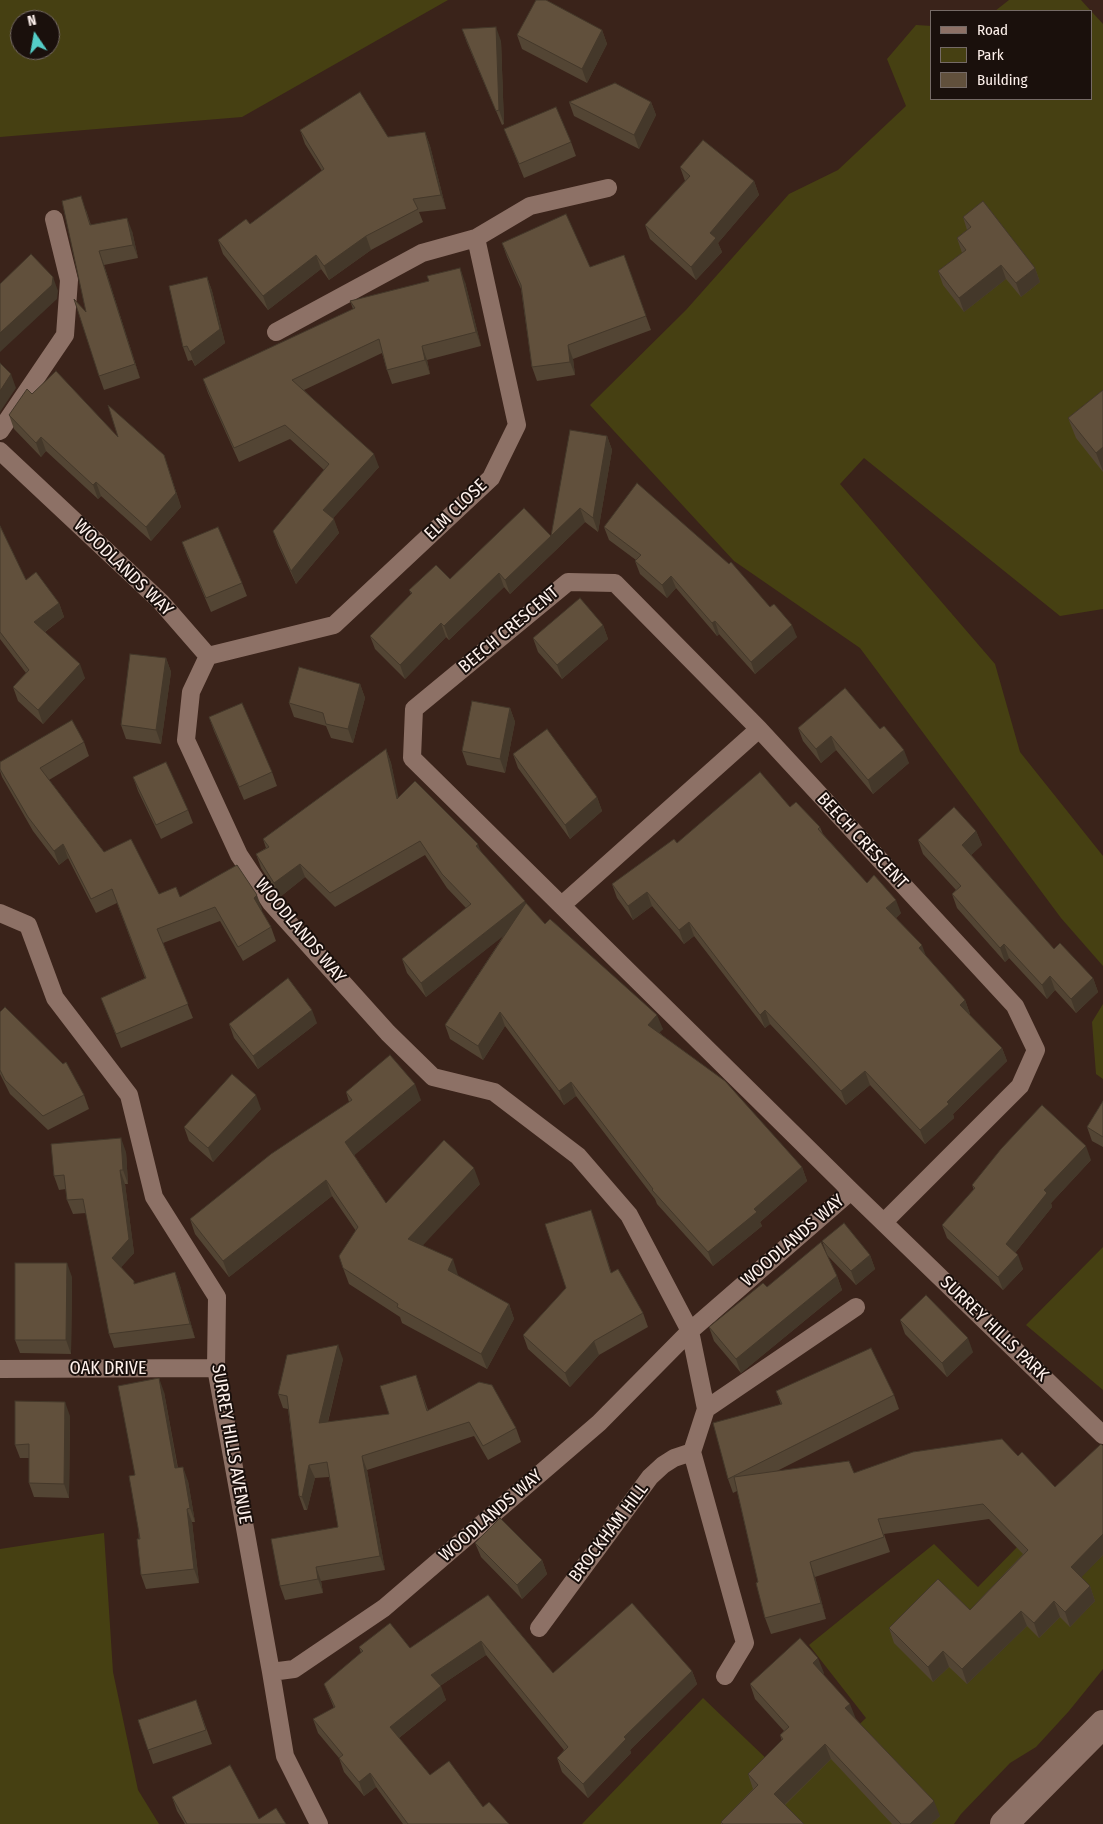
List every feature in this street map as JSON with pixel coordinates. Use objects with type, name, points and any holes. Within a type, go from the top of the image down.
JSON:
[{"type":"street","points":[[1004,1824],[1103,1724]]},
{"type":"lane","points":[[276,332],[422,253],[476,238],[530,206],[608,188]]},
{"type":"lane","points":[[0,431],[65,335],[69,280],[54,219]]},
{"type":"lane","name":"ELM CLOSE","points":[[208,656],[334,625],[491,478],[517,425],[476,238]]},
{"type":"lane","name":"WOODLANDS WAY","points":[[0,451],[160,602],[208,656],[191,692],[186,740],[239,856],[271,903],[388,1033],[433,1077],[494,1092],[578,1156],[629,1215],[690,1331]]},
{"type":"lane","name":"BEECH CRESCENT","points":[[568,582],[615,583],[758,729],[1015,1006],[1036,1050],[1020,1086],[884,1222],[412,758],[414,709],[568,582]]},
{"type":"lane","points":[[562,905],[758,729]]},
{"type":"lane","name":"SURREY HILLS AVENUE","points":[[0,912],[28,925],[55,998],[129,1095],[154,1197],[217,1297],[216,1368],[271,1672],[284,1756],[319,1824]]},
{"type":"lane","name":"WOODLANDS WAY","points":[[271,1672],[294,1669],[384,1608],[599,1423],[690,1331],[851,1191]]},
{"type":"lane","name":"SURREY HILLS PARK","points":[[884,1222],[1103,1435]]},
{"type":"lane","points":[[706,1409],[856,1307]]},
{"type":"lane","points":[[690,1331],[706,1409],[692,1452],[745,1642],[725,1676]]},
{"type":"lane","name":"OAK DRIVE","points":[[0,1369],[216,1368]]},
{"type":"lane","name":"BROCKHAM HILL","points":[[539,1628],[650,1478],[663,1465],[674,1458],[692,1452]]},
{"type":"green space","points":[[0,0],[448,0],[242,117],[0,137]]},
{"type":"green space","points":[[1009,0],[1081,0],[1090,10],[996,10]]},
{"type":"green space","points":[[1093,13],[1103,24],[1103,609],[1060,616],[864,458],[840,484],[995,664],[1020,752],[1103,856],[1103,966],[1061,918],[860,648],[734,561],[590,405],[686,310],[789,194],[838,170],[906,106],[887,59],[916,25],[930,26],[930,100],[1093,100]]},
{"type":"green space","points":[[1103,1004],[1103,1079],[1096,1074],[1092,1022]]},
{"type":"green space","points":[[1103,1247],[1103,1390],[1026,1325]]},
{"type":"green space","points":[[1068,1495],[1103,1529],[1103,1669],[1069,1711],[1036,1747],[1010,1763],[961,1814],[954,1824],[582,1824],[703,1698],[795,1786],[866,1718],[809,1645],[934,1544],[978,1587]]},
{"type":"green space","points":[[104,1533],[113,1672],[138,1790],[159,1824],[0,1824],[0,1549]]},
{"type":"building","points":[[536,0],[546,0],[602,30],[582,69],[517,35]]},
{"type":"building","points":[[496,27],[499,110],[496,111],[462,29]]},
{"type":"building","points":[[615,83],[651,102],[634,135],[569,102]]},
{"type":"building","points":[[360,92],[388,137],[425,132],[441,195],[413,199],[418,209],[366,236],[324,266],[316,255],[263,296],[218,240],[246,219],[250,224],[324,169],[300,130]]},
{"type":"building","points":[[556,107],[571,142],[519,164],[504,129]]},
{"type":"building","points":[[703,140],[754,181],[710,233],[716,238],[691,267],[645,225],[690,176],[680,167]]},
{"type":"building","points":[[81,196],[90,225],[127,218],[133,245],[99,251],[135,364],[99,376],[74,299],[86,312],[62,201]]},
{"type":"building","points":[[983,201],[1035,268],[1016,283],[1001,265],[959,298],[938,271],[966,250],[957,238],[971,227],[963,217]]},
{"type":"building","points":[[566,214],[590,267],[624,255],[646,316],[568,345],[570,362],[532,367],[521,285],[502,243]]},
{"type":"building","points":[[31,254],[53,277],[52,285],[0,333],[0,284]]},
{"type":"building","points":[[460,268],[476,332],[422,346],[425,360],[387,370],[379,339],[292,380],[374,454],[323,510],[334,519],[291,571],[273,531],[329,464],[285,425],[234,448],[203,379],[355,308],[350,301],[429,281],[427,276]]},
{"type":"building","points":[[207,277],[220,329],[190,352],[187,346],[183,347],[169,286]]},
{"type":"building","points":[[0,363],[11,374],[0,391]]},
{"type":"building","points":[[56,371],[118,437],[108,405],[164,455],[176,493],[146,527],[96,482],[93,485],[41,437],[36,443],[9,415],[27,389],[32,394]]},
{"type":"building","points":[[1103,390],[1103,447],[1096,453],[1068,418]]},
{"type":"building","points":[[570,430],[607,436],[593,518],[580,508],[551,536]]},
{"type":"building","points":[[637,483],[729,564],[731,562],[770,607],[774,604],[792,625],[751,662],[715,621],[712,623],[671,576],[662,585],[635,561],[641,555],[604,527]]},
{"type":"building","points":[[524,508],[551,536],[505,580],[499,573],[444,626],[441,623],[400,665],[370,636],[412,593],[409,590],[436,565],[450,579]]},
{"type":"building","points":[[0,526],[26,580],[36,572],[59,603],[34,622],[80,664],[38,710],[13,687],[29,670],[0,632]]},
{"type":"building","points":[[218,527],[242,583],[206,598],[182,542]]},
{"type":"building","points":[[580,598],[603,625],[557,665],[533,638]]},
{"type":"building","points":[[130,654],[166,658],[156,730],[121,725]]},
{"type":"building","points":[[299,667],[360,684],[348,729],[326,724],[323,713],[289,703]]},
{"type":"building","points":[[845,688],[880,729],[884,726],[904,750],[868,780],[831,736],[816,749],[798,728]]},
{"type":"building","points":[[472,701],[510,708],[500,759],[462,751]]},
{"type":"building","points":[[242,703],[272,772],[239,787],[209,717]]},
{"type":"building","points":[[72,720],[84,742],[40,768],[104,852],[131,839],[159,894],[176,887],[180,897],[237,865],[257,895],[254,898],[271,927],[238,947],[215,907],[157,929],[188,1004],[116,1034],[101,998],[146,978],[112,889],[91,899],[63,844],[54,851],[28,817],[0,769],[0,762]]},
{"type":"building","points":[[547,729],[597,797],[565,825],[513,754]]},
{"type":"building","points":[[386,749],[397,799],[415,781],[478,844],[476,846],[525,901],[421,983],[402,959],[471,904],[442,874],[420,841],[330,893],[300,864],[274,883],[256,854],[269,847],[263,839]]},
{"type":"building","points":[[166,762],[188,810],[156,825],[133,777]]},
{"type":"building","points":[[760,772],[790,807],[796,802],[820,827],[818,829],[867,883],[874,875],[896,900],[886,908],[922,945],[919,948],[965,1000],[960,1005],[1002,1048],[947,1102],[949,1104],[920,1130],[865,1071],[841,1091],[765,1010],[760,1015],[689,922],[679,930],[647,892],[628,906],[612,884],[674,839],[677,843]]},
{"type":"building","points":[[954,807],[976,831],[962,845],[1054,949],[1060,943],[1093,978],[1071,999],[1050,976],[1042,985],[1004,944],[1000,948],[952,894],[961,886],[918,840]]},
{"type":"building","points":[[526,903],[545,924],[550,919],[657,1015],[648,1025],[725,1081],[802,1167],[754,1209],[757,1212],[708,1252],[652,1190],[571,1082],[559,1091],[500,1012],[478,1046],[445,1025]]},
{"type":"building","points":[[288,978],[312,1010],[253,1056],[229,1024]]},
{"type":"building","points":[[5,1007],[63,1064],[66,1062],[84,1095],[43,1116],[5,1080],[0,1070],[0,1012]]},
{"type":"building","points":[[390,1055],[415,1084],[345,1142],[386,1203],[444,1140],[474,1168],[408,1239],[453,1259],[448,1270],[509,1304],[481,1354],[397,1307],[398,1304],[343,1268],[339,1256],[358,1227],[326,1180],[223,1261],[190,1219],[271,1154],[352,1100],[346,1092]]},
{"type":"building","points":[[232,1074],[256,1095],[208,1148],[184,1127]]},
{"type":"building","points":[[1103,1101],[1103,1137],[1087,1127]]},
{"type":"building","points":[[1042,1105],[1086,1146],[1044,1190],[1047,1193],[1006,1244],[1018,1255],[998,1277],[942,1225],[975,1188],[972,1185],[1001,1149]]},
{"type":"building","points":[[121,1138],[123,1170],[120,1170],[129,1239],[112,1258],[134,1281],[134,1284],[175,1272],[190,1324],[109,1334],[83,1199],[67,1200],[64,1175],[54,1176],[51,1144]]},
{"type":"building","points":[[591,1210],[611,1273],[618,1269],[643,1313],[594,1341],[565,1373],[523,1335],[566,1288],[545,1224]]},
{"type":"building","points":[[844,1223],[870,1255],[851,1271],[822,1241]]},
{"type":"building","points":[[821,1242],[837,1276],[736,1359],[709,1327],[763,1283],[767,1287]]},
{"type":"building","points":[[15,1263],[67,1263],[66,1340],[15,1340]]},
{"type":"building","points":[[926,1295],[968,1338],[942,1363],[900,1320]]},
{"type":"building","points":[[338,1345],[319,1423],[389,1414],[380,1386],[416,1375],[427,1411],[479,1382],[492,1385],[516,1428],[483,1446],[469,1422],[362,1456],[380,1556],[316,1567],[318,1579],[280,1586],[271,1539],[338,1527],[327,1462],[309,1465],[302,1497],[299,1496],[287,1396],[278,1394],[287,1355]]},
{"type":"building","points":[[871,1348],[894,1395],[728,1479],[713,1423],[782,1404],[776,1391]]},
{"type":"building","points":[[159,1378],[175,1468],[183,1467],[190,1508],[187,1509],[194,1569],[141,1575],[137,1539],[140,1539],[129,1476],[135,1475],[118,1386]]},
{"type":"building","points":[[15,1401],[65,1402],[64,1484],[29,1483],[29,1444],[15,1445]]},
{"type":"building","points":[[1002,1439],[1018,1456],[1022,1452],[1055,1487],[1101,1444],[1103,1446],[1103,1534],[1071,1567],[1090,1586],[1065,1612],[1054,1601],[1034,1623],[1021,1611],[962,1669],[943,1651],[928,1667],[889,1628],[938,1579],[970,1610],[1028,1550],[983,1504],[878,1519],[884,1537],[810,1562],[821,1603],[765,1618],[734,1477],[849,1461],[854,1473],[913,1452]]},
{"type":"building","points":[[500,1518],[542,1560],[517,1585],[475,1543]]},
{"type":"building","points":[[488,1595],[553,1673],[632,1603],[692,1671],[624,1737],[626,1739],[583,1784],[557,1758],[568,1747],[481,1641],[431,1675],[441,1686],[390,1727],[430,1775],[449,1761],[483,1807],[489,1802],[509,1824],[408,1824],[370,1773],[359,1782],[339,1758],[343,1755],[313,1719],[335,1707],[324,1684],[363,1651],[359,1647],[390,1623],[410,1648]]},
{"type":"building","points":[[800,1638],[818,1658],[813,1663],[850,1704],[845,1708],[934,1801],[910,1824],[901,1824],[825,1744],[774,1794],[804,1824],[723,1824],[721,1822],[758,1785],[748,1774],[783,1739],[780,1735],[789,1727],[750,1684]]},
{"type":"building","points":[[196,1700],[206,1730],[148,1750],[138,1720]]},
{"type":"building","points":[[230,1765],[259,1819],[276,1808],[286,1824],[187,1824],[172,1797]]}]
